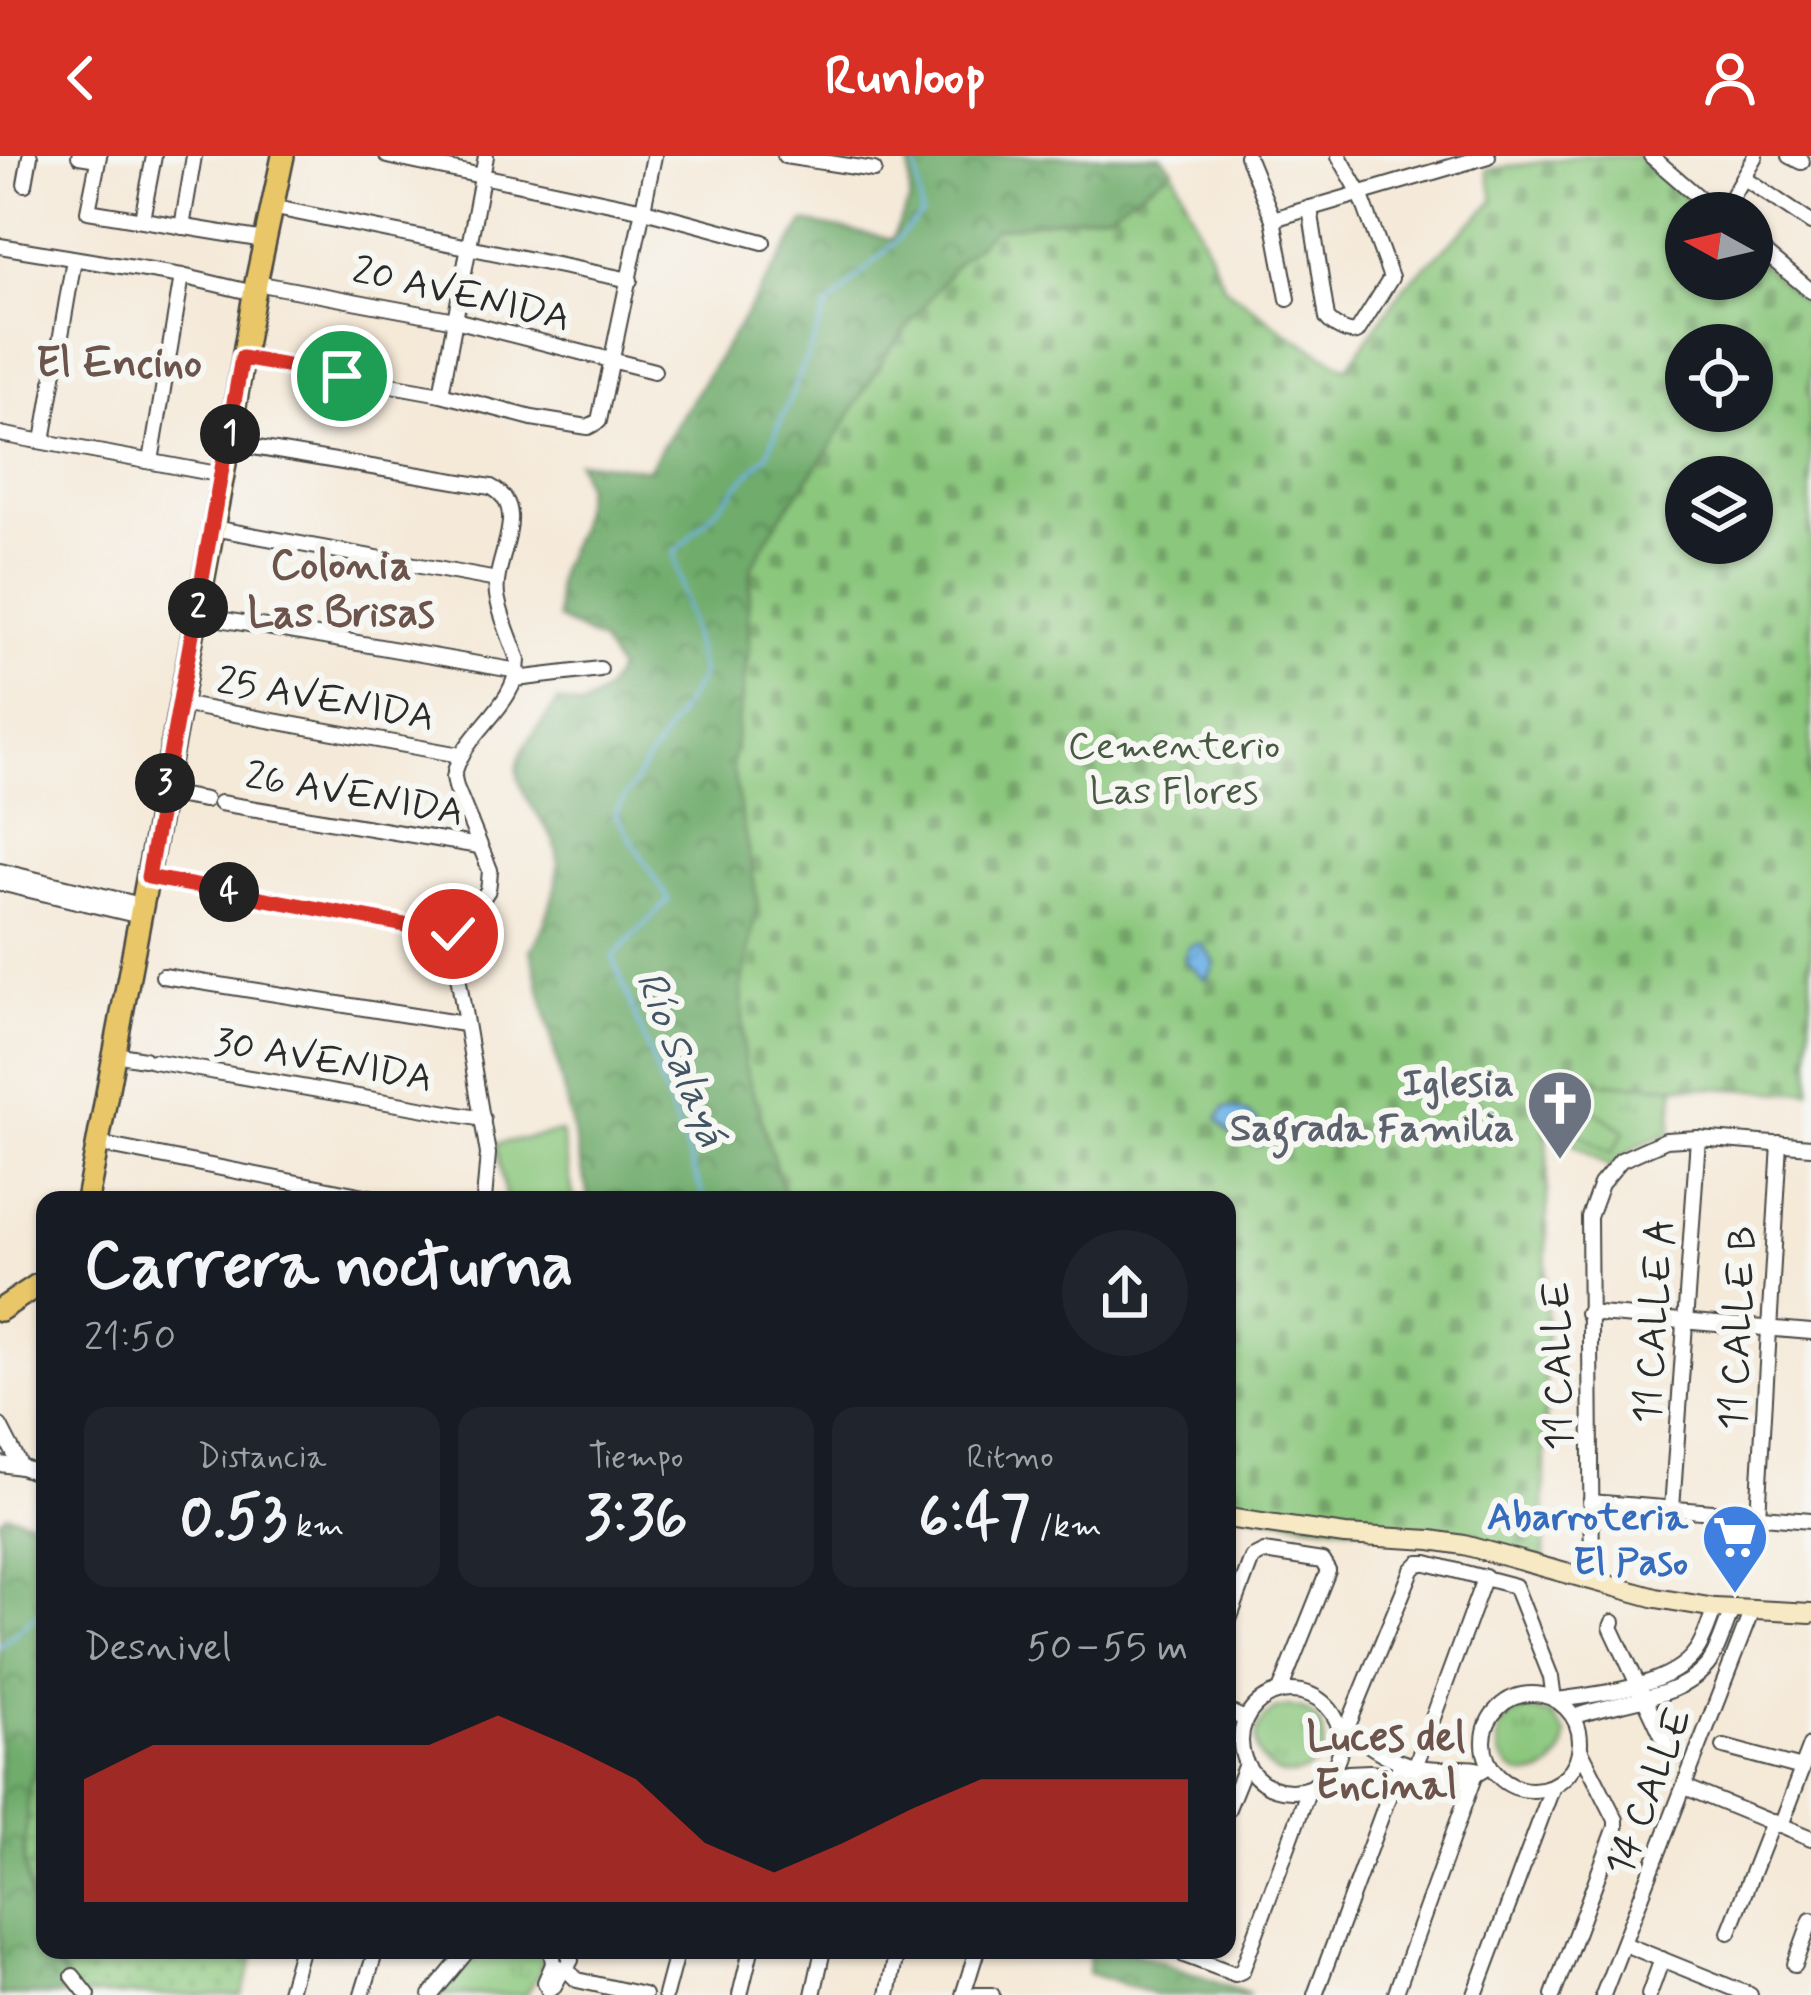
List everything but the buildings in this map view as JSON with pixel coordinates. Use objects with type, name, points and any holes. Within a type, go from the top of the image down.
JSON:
[{"type":"main road","points":[[89,1191],[130,970],[133,908],[148,877],[283,156]]},
{"type":"main road","points":[[0,1310],[36,1286]]},
{"type":"street","points":[[25,184],[30,156]]},
{"type":"street","points":[[79,156],[98,158],[88,211],[264,240]]},
{"type":"street","points":[[142,220],[154,156]]},
{"type":"street","points":[[182,226],[194,156]]},
{"type":"street","points":[[387,156],[644,210],[763,242]]},
{"type":"street","points":[[441,394],[486,156]]},
{"type":"street","points":[[242,358],[441,394],[588,427],[599,421],[654,156]]},
{"type":"street","points":[[785,156],[874,170]]},
{"type":"street","points":[[1247,156],[1273,219],[1288,299]]},
{"type":"street","points":[[1310,208],[1327,319],[1357,332],[1391,274],[1360,194],[1339,156]]},
{"type":"street","points":[[1273,219],[1360,194],[1448,161],[1488,156]]},
{"type":"street","points":[[1651,156],[1694,192]]},
{"type":"street","points":[[1733,192],[1755,156]]},
{"type":"street","points":[[1743,177],[1811,223]]},
{"type":"street","points":[[271,207],[630,280]]},
{"type":"street","name":"20 AVENIDA","points":[[0,246],[455,320],[653,370]]},
{"type":"street","points":[[43,441],[74,259]]},
{"type":"street","points":[[1773,259],[1811,291]]},
{"type":"street","points":[[151,461],[182,276]]},
{"type":"street","points":[[0,434],[223,476]]},
{"type":"street","points":[[229,443],[490,487],[500,492],[511,513],[497,600],[518,660],[516,675],[494,714],[460,755],[455,774],[490,870],[488,890],[453,934],[464,1024],[484,1120],[488,1154],[485,1191]]},
{"type":"street","points":[[213,528],[497,580]]},
{"type":"street","points":[[196,615],[516,675],[600,669]]},
{"type":"street","name":"25 AVENIDA","points":[[180,704],[460,755]]},
{"type":"street","name":"26 AVENIDA","points":[[163,793],[479,846]]},
{"type":"street","points":[[0,871],[133,908]]},
{"type":"street","points":[[148,877],[453,934]]},
{"type":"street","points":[[0,883],[133,908]]},
{"type":"street","points":[[130,970],[464,1024]]},
{"type":"street","name":"30 AVENIDA","points":[[114,1054],[484,1120]]},
{"type":"street","points":[[1698,1138],[1811,1147]]},
{"type":"street","name":"11 CALLE","points":[[1592,1581],[1588,1217],[1601,1184],[1621,1160],[1666,1140],[1698,1138]]},
{"type":"street","name":"11 CALLE A","points":[[1672,1509],[1698,1138]]},
{"type":"street","points":[[98,1144],[337,1191]]},
{"type":"street","name":"11 CALLE B","points":[[1758,1516],[1780,1144]]},
{"type":"street","points":[[1588,1313],[1811,1332]]},
{"type":"street","points":[[0,1426],[21,1467]]},
{"type":"street","points":[[0,1464],[36,1473]]},
{"type":"street","points":[[1591,1502],[1811,1520]]},
{"type":"street","points":[[1236,1519],[1464,1545],[1656,1598],[1811,1613]]},
{"type":"street","points":[[1236,1601],[1257,1553],[1326,1565],[1328,1571],[1280,1691]]},
{"type":"street","points":[[1324,1779],[1348,1773],[1406,1771],[1448,1783],[1481,1771],[1518,1788],[1541,1790],[1566,1777],[1580,1749],[1580,1734],[1574,1717],[1556,1699],[1515,1586],[1419,1563],[1342,1725],[1335,1767],[1309,1789],[1272,1788],[1257,1778],[1241,1749],[1245,1719],[1266,1697],[1294,1690],[1321,1700],[1342,1725],[1406,1771]]},
{"type":"street","points":[[1315,1995],[1485,1576]]},
{"type":"street","points":[[1394,1995],[1481,1771],[1484,1736],[1497,1708],[1524,1694],[1556,1699],[1641,1693],[1689,1660],[1733,1609]]},
{"type":"street","points":[[1574,1717],[1691,1680],[1713,1657],[1733,1609]]},
{"type":"street","name":"14 CALLE","points":[[1604,1995],[1685,1787],[1733,1609]]},
{"type":"street","points":[[1613,1622],[1610,1627],[1641,1693],[1672,1757],[1677,1756]]},
{"type":"street","points":[[1698,1648],[1713,1657]]},
{"type":"street","points":[[1236,1716],[1245,1719]]},
{"type":"street","points":[[1729,1932],[1811,1745]]},
{"type":"street","points":[[1724,1747],[1802,1768]]},
{"type":"street","points":[[1553,1995],[1616,1827],[1580,1749]]},
{"type":"street","points":[[1236,1789],[1246,1764]]},
{"type":"street","points":[[1475,1995],[1553,1786]]},
{"type":"street","points":[[1685,1787],[1811,1839]]},
{"type":"street","points":[[1195,1959],[1235,1974],[1242,1971],[1309,1789]]},
{"type":"street","points":[[1795,1964],[1810,1924]]},
{"type":"street","points":[[1624,1944],[1722,1990],[1750,1995]]},
{"type":"street","points":[[288,1995],[298,1959]]},
{"type":"street","points":[[362,1995],[373,1959]]},
{"type":"street","points":[[431,1995],[461,1959]]},
{"type":"street","points":[[546,1992],[545,1982],[564,1959]]},
{"type":"street","points":[[566,1959],[577,1980],[644,1995]]},
{"type":"street","points":[[665,1995],[675,1959]]},
{"type":"street","points":[[740,1995],[749,1959]]},
{"type":"street","points":[[813,1995],[822,1959]]},
{"type":"street","points":[[888,1995],[896,1959]]},
{"type":"street","points":[[975,1959],[968,1995],[992,1995]]},
{"type":"street","points":[[1648,1995],[1662,1960]]},
{"type":"street","points":[[73,1976],[88,1995]]},
{"type":"green space","points":[[910,156],[1162,156],[1173,169],[1110,212],[995,229],[888,352],[752,566],[749,648],[732,766],[758,902],[742,988],[744,1063],[783,1191],[587,1191],[531,950],[553,897],[557,853],[518,775],[524,748],[559,701],[582,707],[605,692],[618,670],[601,642],[558,619],[560,566],[577,531],[585,486],[577,461],[648,469],[804,222],[892,239],[910,201]]},
{"type":"green space","name":"Cementerio Las Flores","points":[[1581,156],[1637,156],[1679,192],[1665,192],[1665,300],[1773,300],[1773,273],[1811,306],[1811,1093],[1548,1080],[1544,1561],[1431,1533],[1236,1511],[1236,1191],[783,1191],[744,1063],[742,988],[758,902],[732,766],[749,648],[752,566],[888,352],[956,264],[995,229],[1110,212],[1173,169],[1224,286],[1287,333],[1347,368],[1404,287],[1494,201],[1487,170]]},
{"type":"green space","points":[[1547,1080],[1675,1086],[1670,1135],[1637,1146],[1611,1169],[1547,1127]]},
{"type":"green space","points":[[1587,1106],[1625,1131],[1611,1154],[1572,1129]]},
{"type":"green space","points":[[561,1132],[572,1191],[504,1191],[496,1144]]},
{"type":"green space","points":[[7,1514],[36,1522],[36,1772],[29,1784],[24,1862],[36,1918],[36,1959],[55,1959],[74,1995],[0,1995],[0,1519]]},
{"type":"green space","points":[[1290,1707],[1314,1717],[1324,1741],[1314,1765],[1290,1775],[1266,1765],[1256,1741],[1266,1717]]},
{"type":"green space","points":[[1530,1710],[1551,1715],[1566,1734],[1554,1766],[1527,1775],[1504,1762],[1498,1737],[1513,1715]]},
{"type":"green space","points":[[36,1772],[36,1918],[24,1862],[29,1784]]},
{"type":"green space","points":[[55,1959],[253,1959],[242,1995],[74,1995]]},
{"type":"green space","points":[[475,1959],[543,1959],[526,1995],[441,1995]]},
{"type":"green space","points":[[1089,1959],[1152,1959],[1250,1995],[1156,1995],[1088,1973]]},
{"type":"water","points":[[1202,944],[1215,963],[1208,979],[1185,960],[1187,949]]},
{"type":"water","points":[[1225,1107],[1254,1118],[1267,1132],[1266,1141],[1253,1145],[1231,1134],[1218,1119]]},
{"type":"waterway","name":"Río Salayá","points":[[702,1191],[613,957],[669,900],[615,813],[702,676],[674,554],[767,455],[827,308],[922,215],[915,156]]},
{"type":"waterway","name":"Río Salayá","points":[[0,1646],[36,1616]]},
{"type":"place","name":"Iglesia Sagrada Familia","points":[[1560,1162]]},
{"type":"place","name":"Abarroteria El Paso","points":[[1735,1596]]},
{"type":"district","name":"El Encino","points":[[119,361]]},
{"type":"district","name":"Colonia Las Brisas","points":[[341,587]]},
{"type":"district","name":"Luces del Encinal","points":[[1386,1759]]},
{"type":"route","points":[[342,376],[242,358],[148,877],[453,934]]}]
